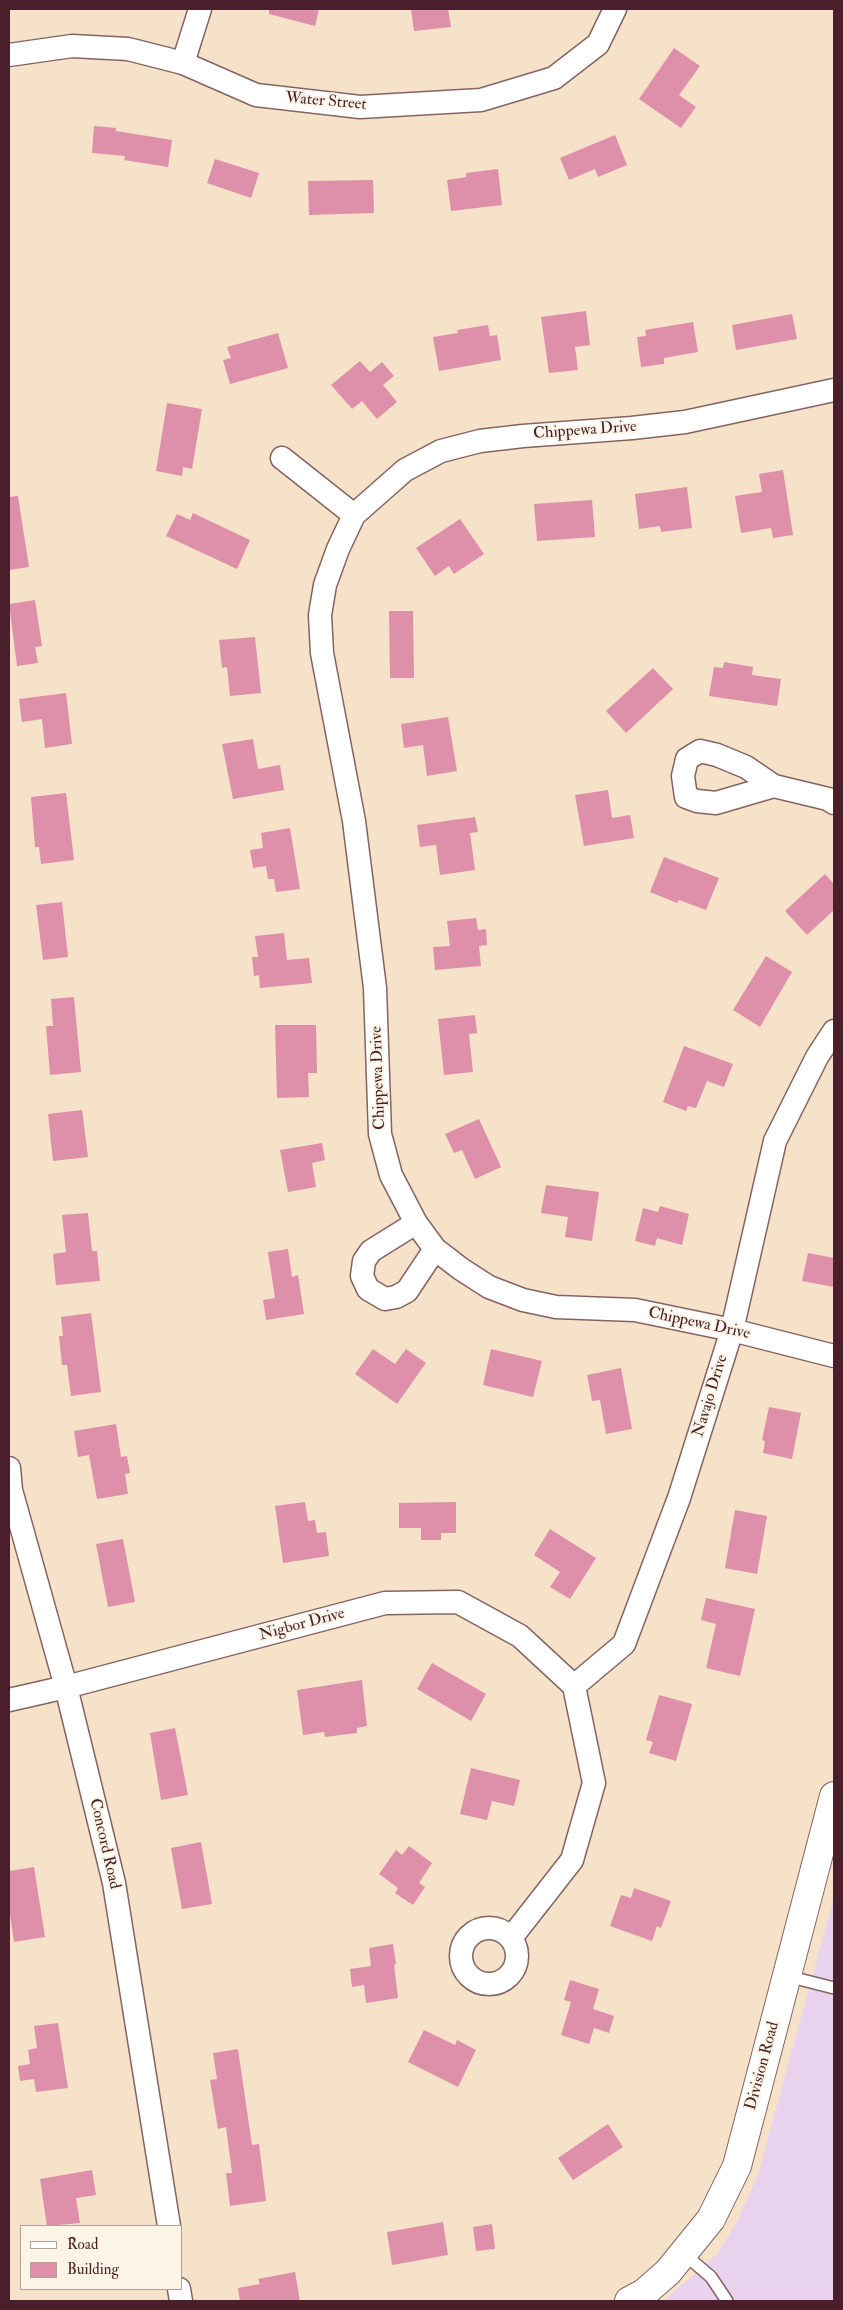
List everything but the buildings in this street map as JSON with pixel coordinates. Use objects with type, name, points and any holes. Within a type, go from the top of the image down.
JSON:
[{"type":"street","points":[[183,63],[200,9]]},
{"type":"street","name":"Water Street","points":[[9,55],[72,46],[128,49],[183,63],[256,95],[360,107],[481,100],[554,78],[598,44],[615,9]]},
{"type":"street","name":"Chippewa Drive","points":[[834,390],[685,422],[522,436],[480,441],[440,451],[405,470],[354,515],[338,549],[325,585],[320,615],[322,654],[354,821],[375,988],[380,1134],[391,1175],[416,1223],[435,1249],[461,1269],[489,1287],[523,1300],[556,1307],[634,1310],[732,1330],[834,1356]]},
{"type":"street","points":[[282,458],[354,515]]},
{"type":"street","points":[[774,786],[828,799],[834,803]]},
{"type":"street","name":"Navajo Drive","points":[[574,1686],[624,1644],[679,1498],[732,1330],[775,1141],[817,1057],[834,1031]]},
{"type":"street","points":[[416,1223],[371,1251],[364,1261],[362,1276],[368,1289],[385,1299],[396,1297],[407,1291],[435,1249]]},
{"type":"street","name":"Concord Road","points":[[9,1468],[11,1490],[66,1687],[114,1883],[169,2225]]},
{"type":"street","name":"Nigbor Drive","points":[[9,1700],[66,1687],[385,1603],[458,1602],[520,1636],[574,1686]]},
{"type":"street","points":[[511,1938],[572,1860],[594,1783],[574,1686]]},
{"type":"street","name":"Division Road","points":[[629,2301],[644,2293],[668,2272],[711,2220],[737,2166],[834,1796]]},
{"type":"lane","points":[[787,1976],[834,1988]]},
{"type":"lane","points":[[683,2254],[711,2276],[727,2301]]},
{"type":"shaded area","points":[[834,1897],[834,2301],[669,2301],[667,2298],[717,2254],[737,2222],[758,2175]]}]
